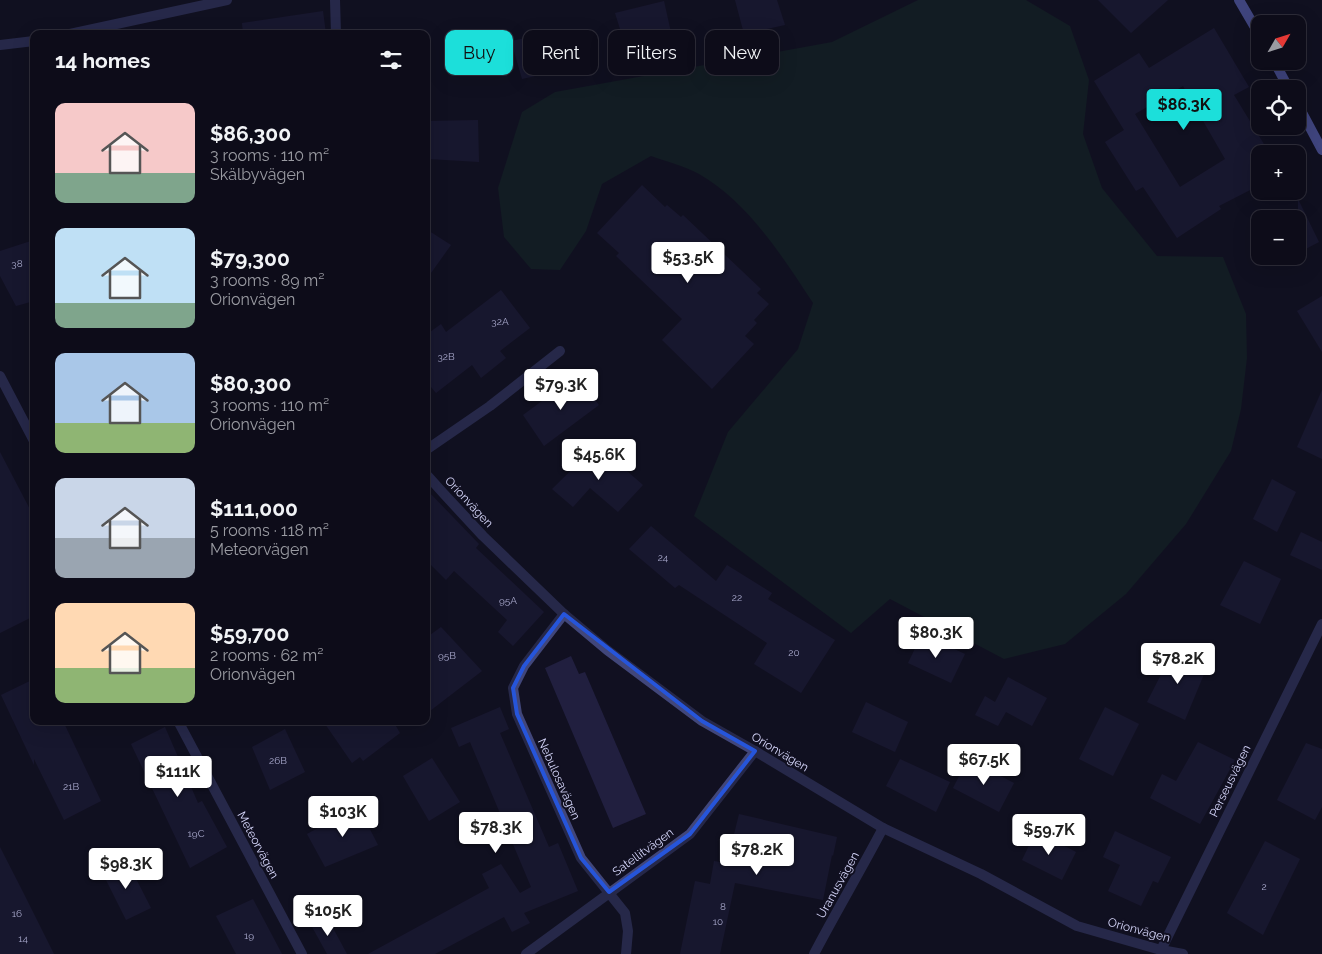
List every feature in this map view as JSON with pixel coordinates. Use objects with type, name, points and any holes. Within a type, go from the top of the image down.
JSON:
[{"type":"street","points":[[88,30],[227,0]]},
{"type":"street","points":[[334,0],[336,30]]},
{"type":"street","points":[[1239,0],[1251,21]]},
{"type":"street","points":[[0,46],[30,42]]},
{"type":"street","points":[[1306,120],[1322,150]]},
{"type":"street","points":[[430,447],[490,406],[560,351]]},
{"type":"street","points":[[0,376],[30,433]]},
{"type":"street","name":"Orionvägen","points":[[430,478],[483,536],[564,614],[622,661],[702,721],[883,828],[981,874],[1077,926],[1161,950],[1183,954]]},
{"type":"street","name":"Nebulosavägen","points":[[564,614],[524,666],[514,688],[517,714],[581,858],[625,913],[628,931],[626,954]]},
{"type":"street","name":"Perseusvägen","points":[[1161,950],[1322,624]]},
{"type":"street","name":"Meteorvägen","points":[[180,725],[302,954]]},
{"type":"street","name":"Satellitvägen","points":[[526,954],[690,834],[755,751]]},
{"type":"street","name":"Uranusvägen","points":[[814,954],[883,828]]},
{"type":"highlighted area","points":[[564,614],[702,721],[755,751],[690,834],[609,892],[581,858],[517,714],[513,688],[524,666]]},
{"type":"green space","points":[[918,0],[1026,0],[1070,26],[1089,80],[1083,134],[1102,188],[1157,256],[1223,257],[1246,314],[1247,358],[1241,409],[1231,451],[1186,524],[1126,594],[1065,644],[1004,659],[890,599],[851,633],[694,516],[728,432],[798,349],[813,303],[763,231],[733,199],[717,186],[699,174],[651,156],[602,184],[586,231],[560,270],[531,269],[504,237],[498,188],[522,112],[555,92],[649,75],[695,75],[695,67],[705,65],[705,75],[779,75],[779,52],[832,42]]},
{"type":"building","points":[[735,0],[777,0],[785,25],[762,30],[743,30]]},
{"type":"building","points":[[1098,0],[1168,0],[1131,33]]},
{"type":"building","points":[[664,1],[670,30],[620,30],[615,13]]},
{"type":"building","points":[[323,11],[325,30],[243,30],[242,23]]},
{"type":"building","points":[[1214,28],[1249,87],[1234,95],[1251,123],[1251,135],[1258,135],[1265,145],[1251,145],[1251,190],[1219,206],[1221,209],[1177,238],[1143,187],[1136,191],[1105,142],[1124,130],[1094,81],[1139,53],[1149,68]],"holes":[[[1183,86],[1225,159],[1180,187],[1135,114]]]},
{"type":"building","points":[[523,39],[523,75],[539,75],[522,79],[513,48],[513,41]]},
{"type":"building","points":[[478,120],[479,162],[430,159],[430,121]]},
{"type":"building","points":[[642,185],[665,207],[667,205],[681,217],[683,215],[761,289],[757,293],[769,304],[754,320],[757,323],[745,336],[754,344],[712,389],[662,340],[682,319],[616,256],[619,253],[597,233]]},
{"type":"building","points":[[1298,200],[1298,200],[1303,210],[1298,210]]},
{"type":"building","points":[[1306,215],[1319,242],[1306,249]]},
{"type":"building","points":[[430,232],[451,245],[430,274]]},
{"type":"building","points":[[30,241],[30,302],[16,306],[0,276],[0,251]]},
{"type":"building","points":[[501,290],[530,328],[500,351],[506,358],[481,378],[472,365],[436,393],[430,386],[430,332],[441,324],[446,332]]},
{"type":"building","points":[[1322,296],[1322,352],[1297,311]]},
{"type":"building","points":[[576,376],[599,405],[544,446],[523,415]]},
{"type":"building","points":[[1322,390],[1322,459],[1297,447]]},
{"type":"building","points":[[597,445],[643,485],[618,512],[590,488],[573,507],[552,489]]},
{"type":"building","points":[[0,452],[30,509],[30,618],[0,633]]},
{"type":"building","points":[[1272,479],[1296,492],[1277,532],[1253,519]]},
{"type":"building","points":[[430,493],[479,544],[476,548],[544,612],[513,646],[498,632],[507,620],[454,571],[446,580],[430,564]]},
{"type":"building","points":[[651,526],[716,581],[727,565],[772,593],[768,599],[835,640],[801,693],[754,664],[767,643],[679,585],[675,588],[629,549]]},
{"type":"building","points":[[1301,532],[1322,542],[1322,570],[1290,555]]},
{"type":"building","points":[[1244,561],[1281,579],[1260,624],[1220,605]]},
{"type":"building","points":[[441,627],[482,671],[430,711],[430,635]]},
{"type":"building","points":[[922,634],[965,654],[951,683],[908,663]]},
{"type":"building","points":[[1173,651],[1207,667],[1185,720],[1147,702]]},
{"type":"building","points":[[571,656],[579,674],[585,672],[646,814],[613,828],[545,668]]},
{"type":"building","points":[[1008,677],[1047,698],[1032,726],[1006,712],[998,726],[975,715],[985,696],[995,702]]},
{"type":"building","points":[[30,681],[30,725],[65,725],[101,801],[64,820],[34,759],[34,765],[1,695]]},
{"type":"building","points":[[866,702],[908,722],[895,752],[852,732]]},
{"type":"building","points":[[500,707],[509,729],[500,733],[549,847],[558,843],[578,891],[524,913],[530,923],[512,932],[504,917],[435,954],[368,954],[489,888],[482,874],[501,864],[520,893],[531,887],[470,742],[459,747],[451,728]]},
{"type":"building","points":[[1105,707],[1139,724],[1113,776],[1079,759]]},
{"type":"building","points":[[326,725],[395,725],[400,733],[363,761],[360,757],[352,763]]},
{"type":"building","points":[[165,727],[198,803],[202,801],[227,847],[190,868],[131,744]]},
{"type":"building","points":[[285,729],[305,772],[270,790],[252,747]]},
{"type":"building","points":[[1198,742],[1235,760],[1200,824],[1150,798],[1162,774],[1176,781]]},
{"type":"building","points":[[1306,743],[1322,749],[1322,807],[1315,820],[1277,800]]},
{"type":"building","points":[[432,758],[460,802],[429,821],[403,776]]},
{"type":"building","points":[[900,759],[950,782],[936,812],[886,786]]},
{"type":"building","points":[[968,759],[1014,783],[999,812],[953,788]]},
{"type":"building","points":[[358,806],[378,845],[325,867],[307,834]]},
{"type":"building","points":[[739,814],[837,837],[823,900],[735,883],[720,954],[680,954],[695,881],[710,884],[714,861],[727,863]]},
{"type":"building","points":[[1036,831],[1076,852],[1062,880],[1022,860]]},
{"type":"building","points":[[1115,831],[1171,857],[1158,883],[1153,881],[1141,906],[1108,891],[1120,865],[1103,857]]},
{"type":"building","points":[[1265,841],[1300,859],[1263,935],[1227,913]]},
{"type":"building","points":[[0,847],[25,896],[54,954],[0,954]]},
{"type":"building","points":[[127,861],[151,908],[126,920],[102,872]]},
{"type":"building","points":[[253,899],[282,954],[236,954],[216,916]]},
{"type":"building","points":[[327,917],[347,954],[327,954],[311,925]]}]
